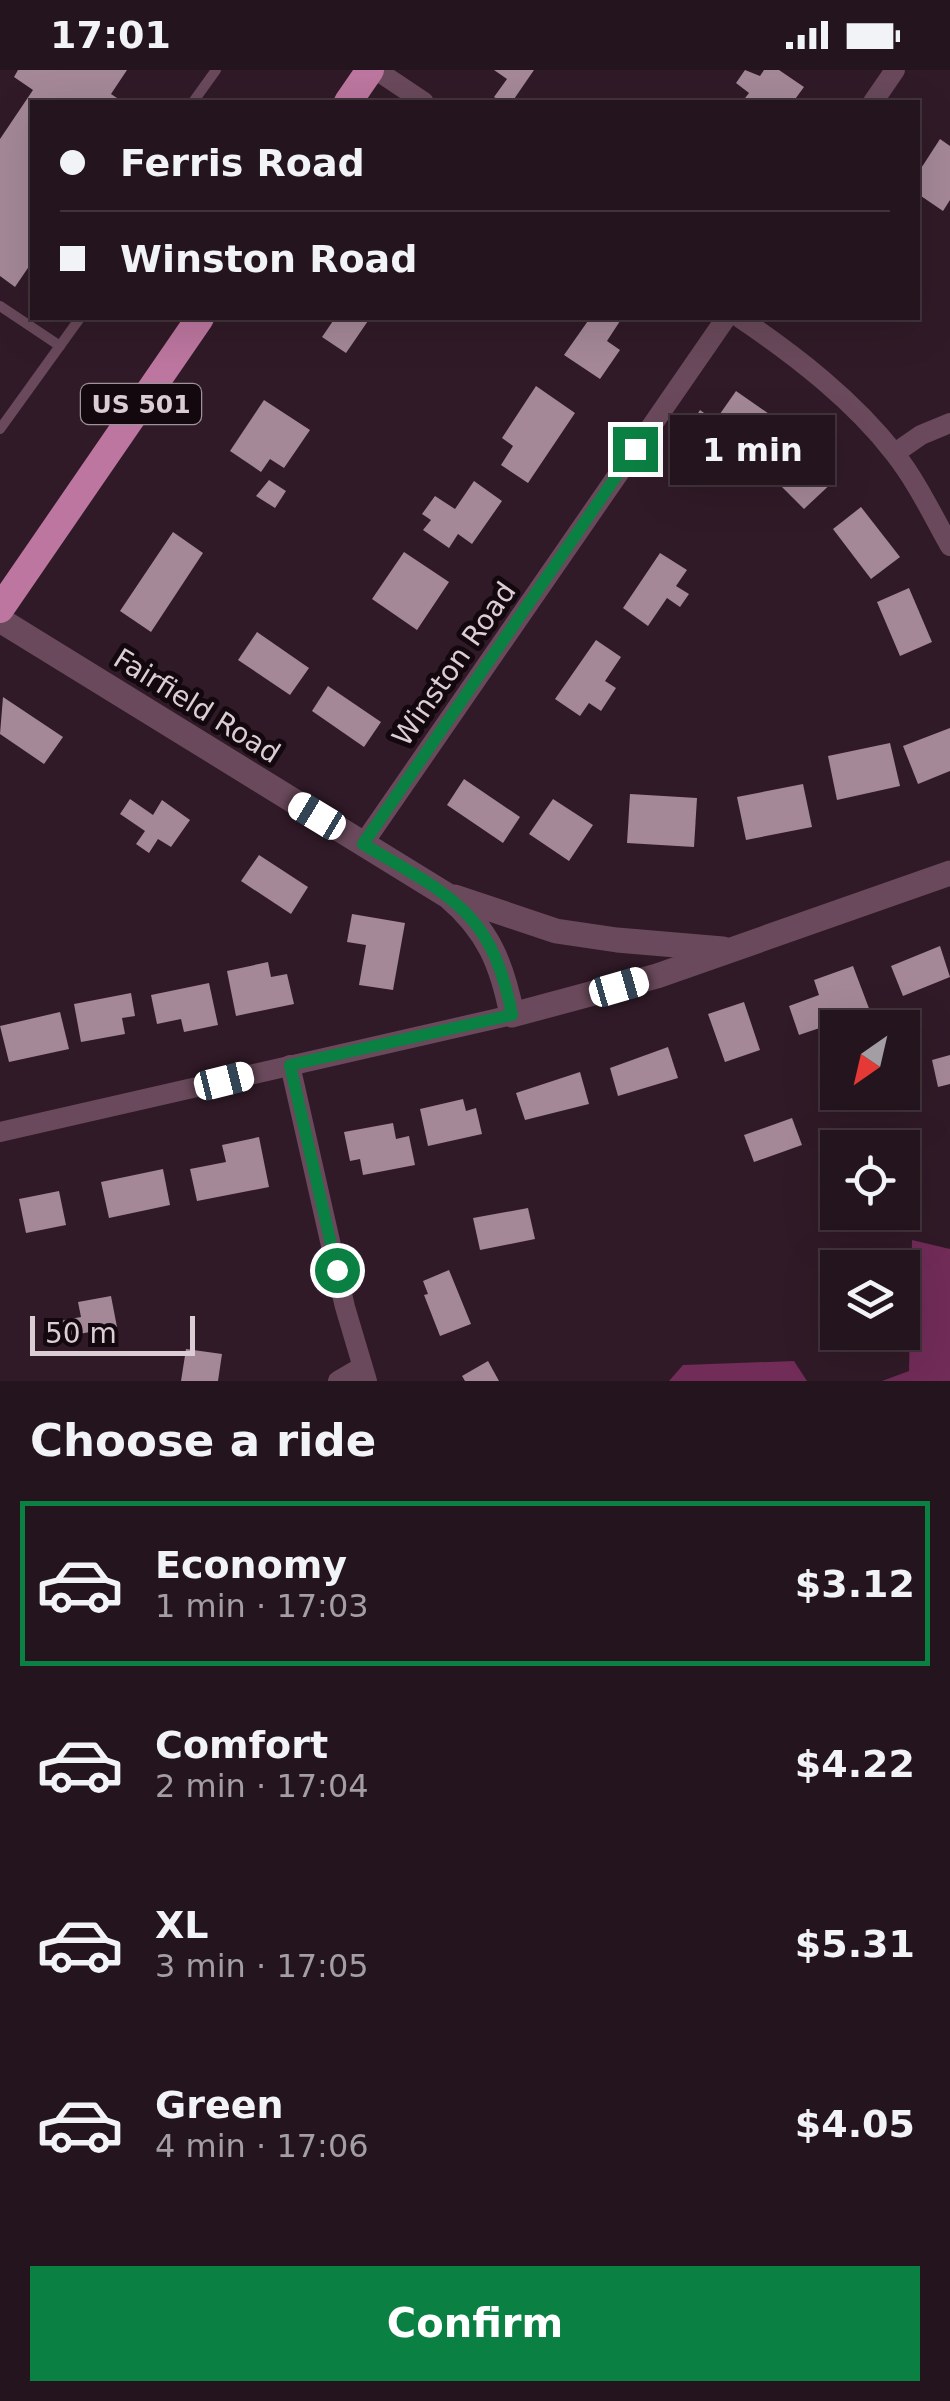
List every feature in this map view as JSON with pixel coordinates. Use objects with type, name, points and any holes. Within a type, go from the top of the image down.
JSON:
[{"type":"highway","points":[[350,100],[373,70]]},
{"type":"highway","name":"US 501","points":[[0,609],[199,320]]},
{"type":"street","points":[[373,70],[421,100]]},
{"type":"street","points":[[874,100],[895,70]]},
{"type":"street","name":"Winston Road","points":[[363,844],[725,320]]},
{"type":"street","points":[[743,320],[780,345],[839,395],[895,453],[950,546]]},
{"type":"street","points":[[895,453],[921,435],[950,423]]},
{"type":"street","name":"Fairfield Road","points":[[0,620],[448,896],[486,935],[512,1015]]},
{"type":"street","points":[[0,1132],[581,998],[733,950],[950,873]]},
{"type":"street","points":[[448,896],[474,901],[556,930],[617,940],[733,950]]},
{"type":"street","points":[[290,1065],[365,1374],[338,1381]]},
{"type":"lane","points":[[194,100],[216,70]]},
{"type":"lane","points":[[0,306],[60,346]]},
{"type":"lane","points":[[0,430],[79,320]]},
{"type":"shaded area","points":[[912,1240],[950,1249],[950,1381],[882,1381],[909,1371],[909,1350],[920,1350],[920,1250],[912,1250]]},
{"type":"shaded area","points":[[794,1361],[807,1381],[669,1381],[683,1365]]},
{"type":"building","points":[[18,70],[127,70],[111,94],[120,100],[30,100],[30,265],[15,287],[0,276],[0,139],[33,90],[14,77]]},
{"type":"building","points":[[494,70],[534,70],[513,100],[499,100],[494,97],[507,79]]},
{"type":"building","points":[[745,70],[760,76],[764,70],[779,70],[804,87],[794,100],[744,100],[749,93],[736,83]]},
{"type":"building","points":[[940,139],[950,146],[950,200],[943,211],[920,195],[920,170]]},
{"type":"building","points":[[334,320],[369,320],[346,353],[322,337]]},
{"type":"building","points":[[589,320],[621,320],[607,341],[620,350],[600,379],[564,355]]},
{"type":"building","points":[[536,386],[575,413],[528,483],[501,465],[513,446],[502,438]]},
{"type":"building","points":[[736,391],[775,418],[755,446],[742,437],[730,454],[690,426],[700,410],[715,421]]},
{"type":"building","points":[[264,400],[310,430],[284,468],[270,459],[261,472],[230,451]]},
{"type":"building","points":[[795,437],[836,479],[804,509],[763,468]]},
{"type":"building","points":[[269,480],[286,491],[275,508],[256,496]]},
{"type":"building","points":[[474,481],[502,501],[472,544],[458,534],[449,548],[423,530],[431,520],[422,514],[435,496],[455,509]]},
{"type":"building","points":[[861,507],[900,557],[871,579],[833,529]]},
{"type":"building","points":[[173,532],[203,553],[151,632],[120,611]]},
{"type":"building","points":[[404,552],[449,582],[417,630],[372,599]]},
{"type":"building","points":[[660,553],[687,570],[676,586],[689,594],[680,607],[667,598],[648,626],[623,608]]},
{"type":"building","points":[[909,588],[932,642],[900,656],[877,602]]},
{"type":"building","points":[[257,632],[309,668],[290,695],[238,660]]},
{"type":"building","points":[[596,640],[621,657],[605,681],[616,688],[601,711],[589,703],[580,716],[555,699]]},
{"type":"building","points":[[328,686],[381,722],[364,747],[312,711]]},
{"type":"building","points":[[3,697],[63,737],[44,764],[0,734]]},
{"type":"building","points":[[950,728],[950,771],[918,784],[903,746]]},
{"type":"building","points":[[890,743],[900,786],[837,800],[828,756]]},
{"type":"building","points":[[464,779],[520,817],[503,843],[447,805]]},
{"type":"building","points":[[803,784],[812,827],[746,840],[737,797]]},
{"type":"building","points":[[630,794],[697,798],[694,847],[627,843]]},
{"type":"building","points":[[130,799],[153,815],[162,800],[190,820],[171,847],[158,839],[149,853],[136,844],[145,831],[120,814]]},
{"type":"building","points":[[553,799],[593,825],[569,861],[529,834]]},
{"type":"building","points":[[259,855],[308,887],[291,914],[241,881]]},
{"type":"building","points":[[352,914],[405,923],[393,990],[359,985],[366,945],[347,942]]},
{"type":"building","points":[[940,946],[950,977],[903,996],[891,966]]},
{"type":"building","points":[[268,962],[271,977],[287,974],[294,1004],[236,1016],[227,971]]},
{"type":"building","points":[[853,966],[870,1010],[820,1010],[820,1028],[799,1035],[789,1006],[819,995],[814,980]]},
{"type":"building","points":[[209,983],[218,1025],[184,1032],[181,1019],[157,1024],[151,995]]},
{"type":"building","points":[[131,993],[135,1016],[122,1018],[125,1034],[81,1042],[74,1004]]},
{"type":"building","points":[[744,1002],[760,1050],[725,1062],[708,1014]]},
{"type":"building","points":[[60,1012],[69,1049],[9,1062],[0,1026]]},
{"type":"building","points":[[668,1047],[678,1078],[618,1096],[610,1068]]},
{"type":"building","points":[[950,1055],[950,1084],[938,1087],[932,1060]]},
{"type":"building","points":[[580,1072],[589,1104],[525,1120],[516,1093]]},
{"type":"building","points":[[463,1099],[466,1111],[476,1108],[482,1134],[428,1146],[420,1109]]},
{"type":"building","points":[[792,1118],[802,1145],[754,1162],[744,1135]]},
{"type":"building","points":[[393,1123],[396,1139],[409,1136],[415,1165],[363,1175],[360,1159],[350,1161],[344,1132]]},
{"type":"building","points":[[259,1137],[269,1187],[197,1201],[190,1169],[226,1162],[222,1145]]},
{"type":"building","points":[[163,1169],[170,1205],[109,1218],[101,1182]]},
{"type":"building","points":[[59,1191],[66,1225],[26,1233],[19,1199]]},
{"type":"building","points":[[528,1208],[535,1239],[480,1250],[473,1218]]},
{"type":"building","points":[[449,1270],[471,1324],[440,1336],[424,1295],[428,1294],[423,1281]]},
{"type":"building","points":[[111,1296],[117,1327],[63,1337],[59,1321],[81,1317],[78,1302]]},
{"type":"building","points":[[186,1349],[222,1354],[218,1381],[181,1381]]},
{"type":"building","points":[[488,1361],[499,1381],[465,1381],[462,1376]]},
{"type":"route","points":[[337,1270],[290,1065],[512,1015],[486,935],[474,920],[448,896],[363,844],[635,449]]}]
